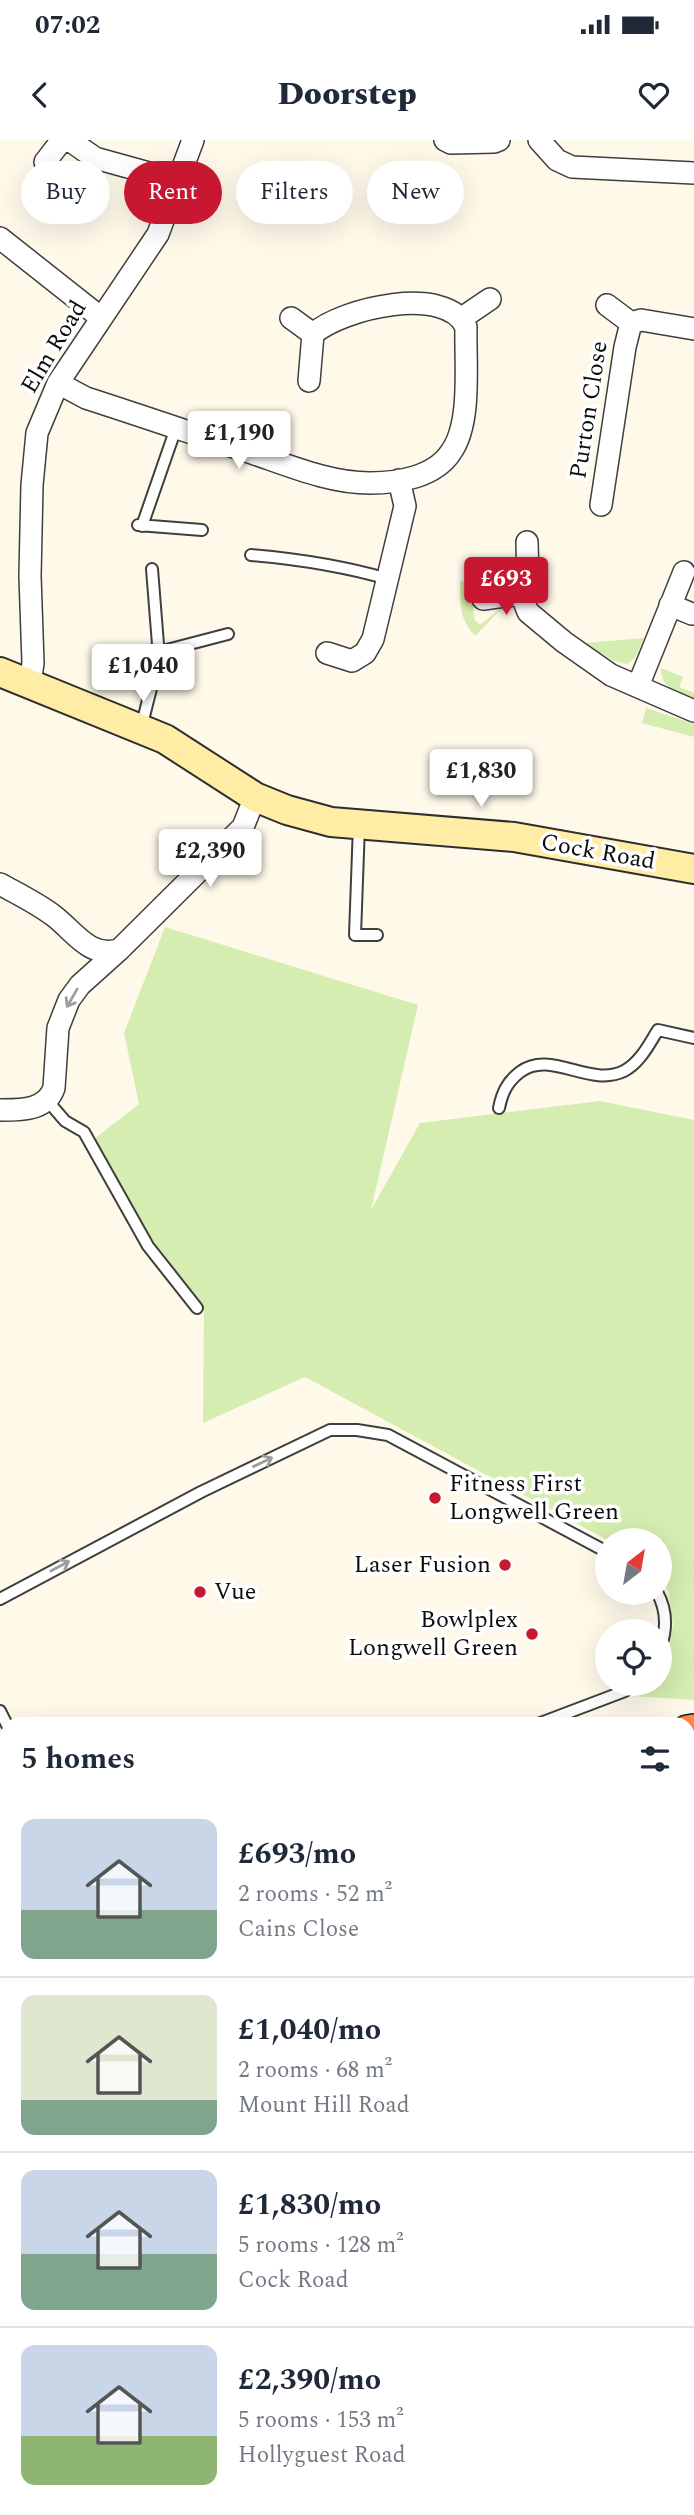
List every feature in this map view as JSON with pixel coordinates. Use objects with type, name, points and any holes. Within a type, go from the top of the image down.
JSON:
[{"type":"street","points":[[46,161],[62,140]]},
{"type":"street","points":[[69,140],[95,158],[124,166]]},
{"type":"street","name":"Elm Road","points":[[185,161],[193,140]]},
{"type":"street","points":[[445,140],[451,143],[499,140]]},
{"type":"street","points":[[539,140],[557,160],[572,167],[694,173]]},
{"type":"street","name":"Elm Road","points":[[30,684],[33,663],[30,576],[37,433],[58,383],[100,317],[134,273],[162,224]]},
{"type":"street","points":[[0,238],[100,317]]},
{"type":"street","points":[[462,318],[490,299]]},
{"type":"street","points":[[58,383],[86,398],[326,478],[369,483],[399,480],[431,472],[451,453],[461,433],[464,415],[466,327],[462,318],[452,310],[438,306],[389,304],[340,318],[322,326],[313,334],[309,381]]},
{"type":"street","name":"Purton Close","points":[[607,305],[631,324]]},
{"type":"street","points":[[291,318],[313,334]]},
{"type":"street","name":"Purton Close","points":[[631,324],[641,320],[694,329]]},
{"type":"street","name":"Purton Close","points":[[601,505],[625,347],[631,324]]},
{"type":"street","points":[[327,653],[352,661],[365,653],[373,639],[405,506],[399,480]]},
{"type":"street","points":[[527,542],[528,581],[521,594],[528,612],[564,642],[611,675],[694,711]]},
{"type":"street","points":[[638,686],[684,572]]},
{"type":"street","points":[[483,599],[521,594]]},
{"type":"street","points":[[670,605],[692,614]]},
{"type":"street","name":"Cock Road","points":[[0,672],[165,739],[255,797],[287,810],[331,822],[514,837],[694,869]]},
{"type":"street","points":[[0,1110],[31,1108],[47,1100],[54,1088],[58,1028],[69,999],[80,985],[243,827],[255,797]]},
{"type":"street","points":[[0,884],[55,916],[94,950],[108,953],[119,950]]},
{"type":"lane","points":[[176,428],[139,525],[202,530]]},
{"type":"lane","points":[[251,555],[292,558],[348,568],[387,579]]},
{"type":"lane","points":[[141,729],[148,709],[159,652],[152,569]]},
{"type":"lane","points":[[159,652],[228,634]]},
{"type":"lane","points":[[359,825],[355,935],[377,935]]},
{"type":"lane","points":[[499,1108],[505,1087],[529,1066],[541,1063],[587,1074],[623,1071],[639,1059],[658,1030],[694,1038]]},
{"type":"lane","points":[[47,1100],[65,1121],[84,1132],[148,1246],[197,1308]]},
{"type":"lane","points":[[0,1599],[201,1492],[330,1430],[357,1430],[388,1435],[595,1546]]},
{"type":"lane","points":[[556,1717],[612,1696]]},
{"type":"green space","points":[[522,568],[510,583],[472,595],[474,619],[480,625],[506,604],[475,636],[463,617],[460,581],[498,577],[502,569]]},
{"type":"green space","points":[[644,638],[635,658],[627,664],[614,661],[585,643]]},
{"type":"green space","points":[[661,668],[683,677],[679,687],[694,693],[694,699],[667,685]]},
{"type":"green space","points":[[646,708],[694,724],[694,737],[642,723]]},
{"type":"green space","points":[[165,927],[418,1005],[371,1210],[420,1123],[600,1101],[694,1120],[694,1700],[632,1696],[672,1696],[672,1528],[595,1528],[595,1534],[305,1377],[203,1423],[204,1310],[197,1308],[177,1286],[89,1143],[139,1104],[124,1033]]},
{"type":"place","name":"Fitness First Longwell Green","points":[[435,1498]]},
{"type":"place","name":"Laser Fusion","points":[[505,1565]]},
{"type":"place","name":"Vue","points":[[200,1592]]},
{"type":"place","name":"Bowlplex Longwell Green","points":[[532,1634]]}]
